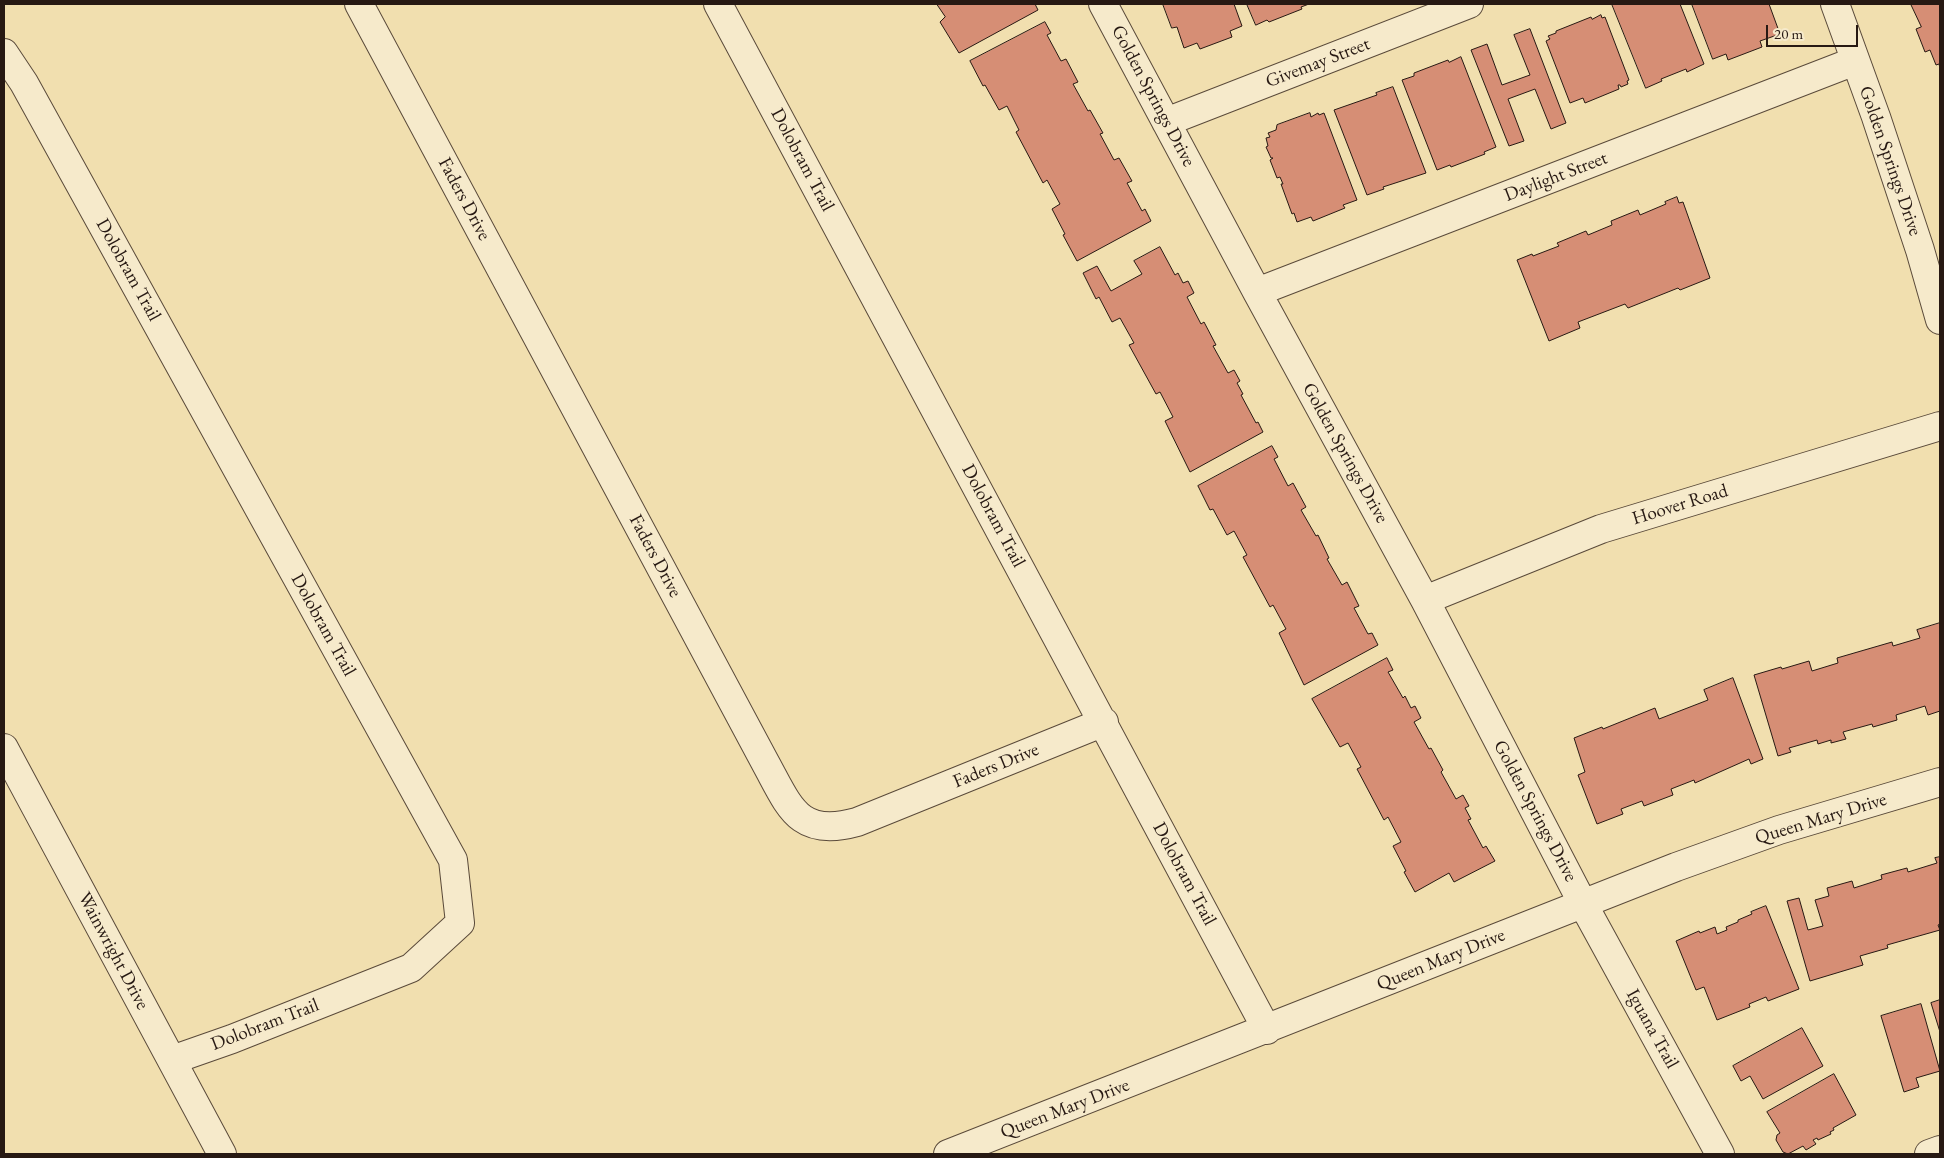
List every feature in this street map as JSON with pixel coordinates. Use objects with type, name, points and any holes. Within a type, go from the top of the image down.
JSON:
[{"type":"street","name":"Faders Drive","points":[[359,4],[766,764],[788,804],[801,819],[820,827],[839,827],[857,822],[1104,722]]},
{"type":"street","name":"Dolobram Trail","points":[[718,4],[1104,722],[1267,1030]]},
{"type":"street","name":"Golden Springs Drive","points":[[1103,4],[1425,600],[1583,904]]},
{"type":"street","name":"Givemay Street","points":[[1166,122],[1469,4]]},
{"type":"street","name":"Golden Springs Drive","points":[[1835,4],[1906,205],[1940,320]]},
{"type":"street","name":"Dolobram Trail","points":[[4,53],[29,92],[453,860],[460,923],[411,968],[232,1039],[172,1060]]},
{"type":"street","name":"Daylight Street","points":[[1257,292],[1855,61]]},
{"type":"street","name":"Hoover Road","points":[[1425,600],[1601,529],[1940,426]]},
{"type":"street","name":"Wainwright Drive","points":[[4,748],[222,1154]]},
{"type":"street","name":"Queen Mary Drive","points":[[948,1154],[1267,1030],[1676,867],[1778,830],[1940,782]]},
{"type":"street","name":"Iguana Trail","points":[[1583,904],[1720,1154]]},
{"type":"street","points":[[1929,1154],[1940,1150]]},
{"type":"building","points":[[937,4],[1035,4],[1038,10],[959,53],[940,22],[945,17]]},
{"type":"building","points":[[1163,4],[1234,4],[1242,26],[1230,31],[1232,37],[1200,49],[1197,43],[1184,48],[1177,27],[1172,28]]},
{"type":"building","points":[[1247,4],[1309,4],[1301,7],[1302,9],[1256,25]]},
{"type":"building","points":[[1612,4],[1680,4],[1704,64],[1687,72],[1686,69],[1661,79],[1662,81],[1646,88]]},
{"type":"building","points":[[1692,4],[1769,4],[1780,34],[1760,41],[1762,47],[1728,60],[1726,54],[1713,59]]},
{"type":"building","points":[[1911,4],[1940,4],[1940,68],[1939,64],[1936,65],[1930,50],[1925,52],[1916,29],[1921,27]]},
{"type":"building","points":[[1601,15],[1602,18],[1605,17],[1629,80],[1627,81],[1628,84],[1621,87],[1618,85],[1619,89],[1585,103],[1583,98],[1570,103],[1546,41],[1550,39],[1548,36],[1556,33],[1556,31]]},
{"type":"building","points":[[1045,22],[1051,33],[1047,35],[1061,61],[1066,59],[1078,82],[1073,84],[1103,133],[1100,134],[1114,160],[1119,158],[1132,181],[1127,183],[1142,211],[1145,209],[1151,221],[1077,261],[1052,209],[1060,204],[1047,180],[1043,183],[1016,132],[1019,130],[1007,106],[999,110],[985,85],[983,86],[970,61]]},
{"type":"building","points":[[1530,29],[1566,123],[1551,129],[1535,89],[1508,99],[1524,141],[1509,146],[1471,50],[1487,44],[1502,85],[1530,75],[1514,35]]},
{"type":"building","points":[[1461,57],[1496,147],[1484,152],[1485,154],[1451,167],[1450,165],[1437,170],[1402,80],[1414,76],[1414,73]]},
{"type":"building","points":[[1393,87],[1426,173],[1383,187],[1384,189],[1367,195],[1334,110],[1377,95],[1376,93]]},
{"type":"building","points":[[1310,113],[1311,117],[1318,113],[1319,115],[1324,113],[1357,200],[1343,205],[1345,208],[1313,221],[1311,217],[1297,222],[1294,213],[1292,214],[1280,177],[1277,178],[1270,160],[1273,158],[1271,158],[1266,147],[1268,146],[1266,138],[1270,137],[1268,133],[1276,130],[1277,125]]},
{"type":"building","points":[[1677,197],[1679,203],[1683,202],[1710,278],[1680,290],[1678,288],[1628,308],[1625,304],[1578,322],[1580,328],[1549,341],[1517,260],[1559,246],[1557,243],[1586,231],[1588,235],[1612,225],[1611,221],[1638,210],[1640,215]]},
{"type":"building","points":[[1160,247],[1175,275],[1178,273],[1183,283],[1188,281],[1194,293],[1187,297],[1201,324],[1204,322],[1216,345],[1213,346],[1228,373],[1234,370],[1240,381],[1237,383],[1243,394],[1241,395],[1263,432],[1190,472],[1165,421],[1173,417],[1160,392],[1156,394],[1129,345],[1134,343],[1120,318],[1112,322],[1099,297],[1096,299],[1083,273],[1097,266],[1111,291],[1142,274],[1134,261]]},
{"type":"building","points":[[1272,446],[1278,457],[1274,459],[1288,486],[1293,483],[1306,507],[1301,510],[1316,536],[1318,535],[1329,558],[1327,559],[1342,585],[1347,582],[1359,606],[1354,608],[1368,634],[1372,633],[1378,645],[1304,685],[1279,633],[1286,629],[1273,605],[1270,607],[1243,557],[1247,555],[1234,531],[1227,535],[1213,509],[1210,510],[1198,486]]},
{"type":"building","points":[[1940,623],[1940,711],[1928,715],[1925,706],[1896,715],[1897,720],[1873,727],[1872,724],[1843,732],[1846,739],[1831,743],[1831,740],[1818,744],[1817,740],[1789,748],[1791,752],[1778,756],[1754,675],[1809,661],[1812,671],[1838,663],[1837,658],[1892,642],[1893,646],[1920,638],[1917,630]]},
{"type":"building","points":[[1387,658],[1393,670],[1388,672],[1403,698],[1405,696],[1411,708],[1415,706],[1421,718],[1414,722],[1443,770],[1441,772],[1456,799],[1463,795],[1469,806],[1465,808],[1471,819],[1468,820],[1483,848],[1486,846],[1495,861],[1454,882],[1449,873],[1415,892],[1393,846],[1401,842],[1388,817],[1384,820],[1357,769],[1361,767],[1348,743],[1340,747],[1312,699]]},
{"type":"building","points":[[1733,678],[1763,759],[1751,764],[1749,759],[1695,783],[1694,780],[1671,789],[1673,795],[1644,806],[1642,801],[1621,809],[1623,814],[1597,824],[1578,775],[1585,772],[1574,738],[1602,727],[1603,729],[1655,708],[1659,719],[1708,700],[1704,690]]},
{"type":"building","points":[[1940,857],[1940,924],[1938,925],[1940,930],[1887,945],[1888,948],[1860,956],[1863,965],[1810,981],[1787,901],[1799,898],[1808,930],[1823,926],[1815,900],[1829,896],[1827,888],[1852,881],[1854,888],[1882,879],[1881,875],[1907,868],[1908,872],[1937,863],[1935,858]]},
{"type":"building","points":[[1766,906],[1799,989],[1768,1001],[1766,997],[1749,1004],[1750,1007],[1717,1020],[1704,987],[1696,990],[1676,941],[1699,931],[1700,933],[1715,927],[1717,934],[1727,930],[1726,927],[1738,922],[1738,920],[1752,914],[1751,912]]},
{"type":"building","points":[[1940,1000],[1940,1032],[1931,1003]]},
{"type":"building","points":[[1921,1004],[1940,1071],[1916,1078],[1919,1087],[1904,1092],[1881,1016]]},
{"type":"building","points":[[1802,1028],[1823,1066],[1763,1099],[1750,1076],[1741,1081],[1733,1066]]},
{"type":"building","points":[[1834,1074],[1856,1115],[1833,1128],[1834,1130],[1830,1132],[1831,1134],[1818,1140],[1817,1138],[1813,1140],[1816,1144],[1806,1150],[1803,1146],[1788,1154],[1783,1152],[1776,1140],[1777,1135],[1780,1133],[1767,1112]]}]
